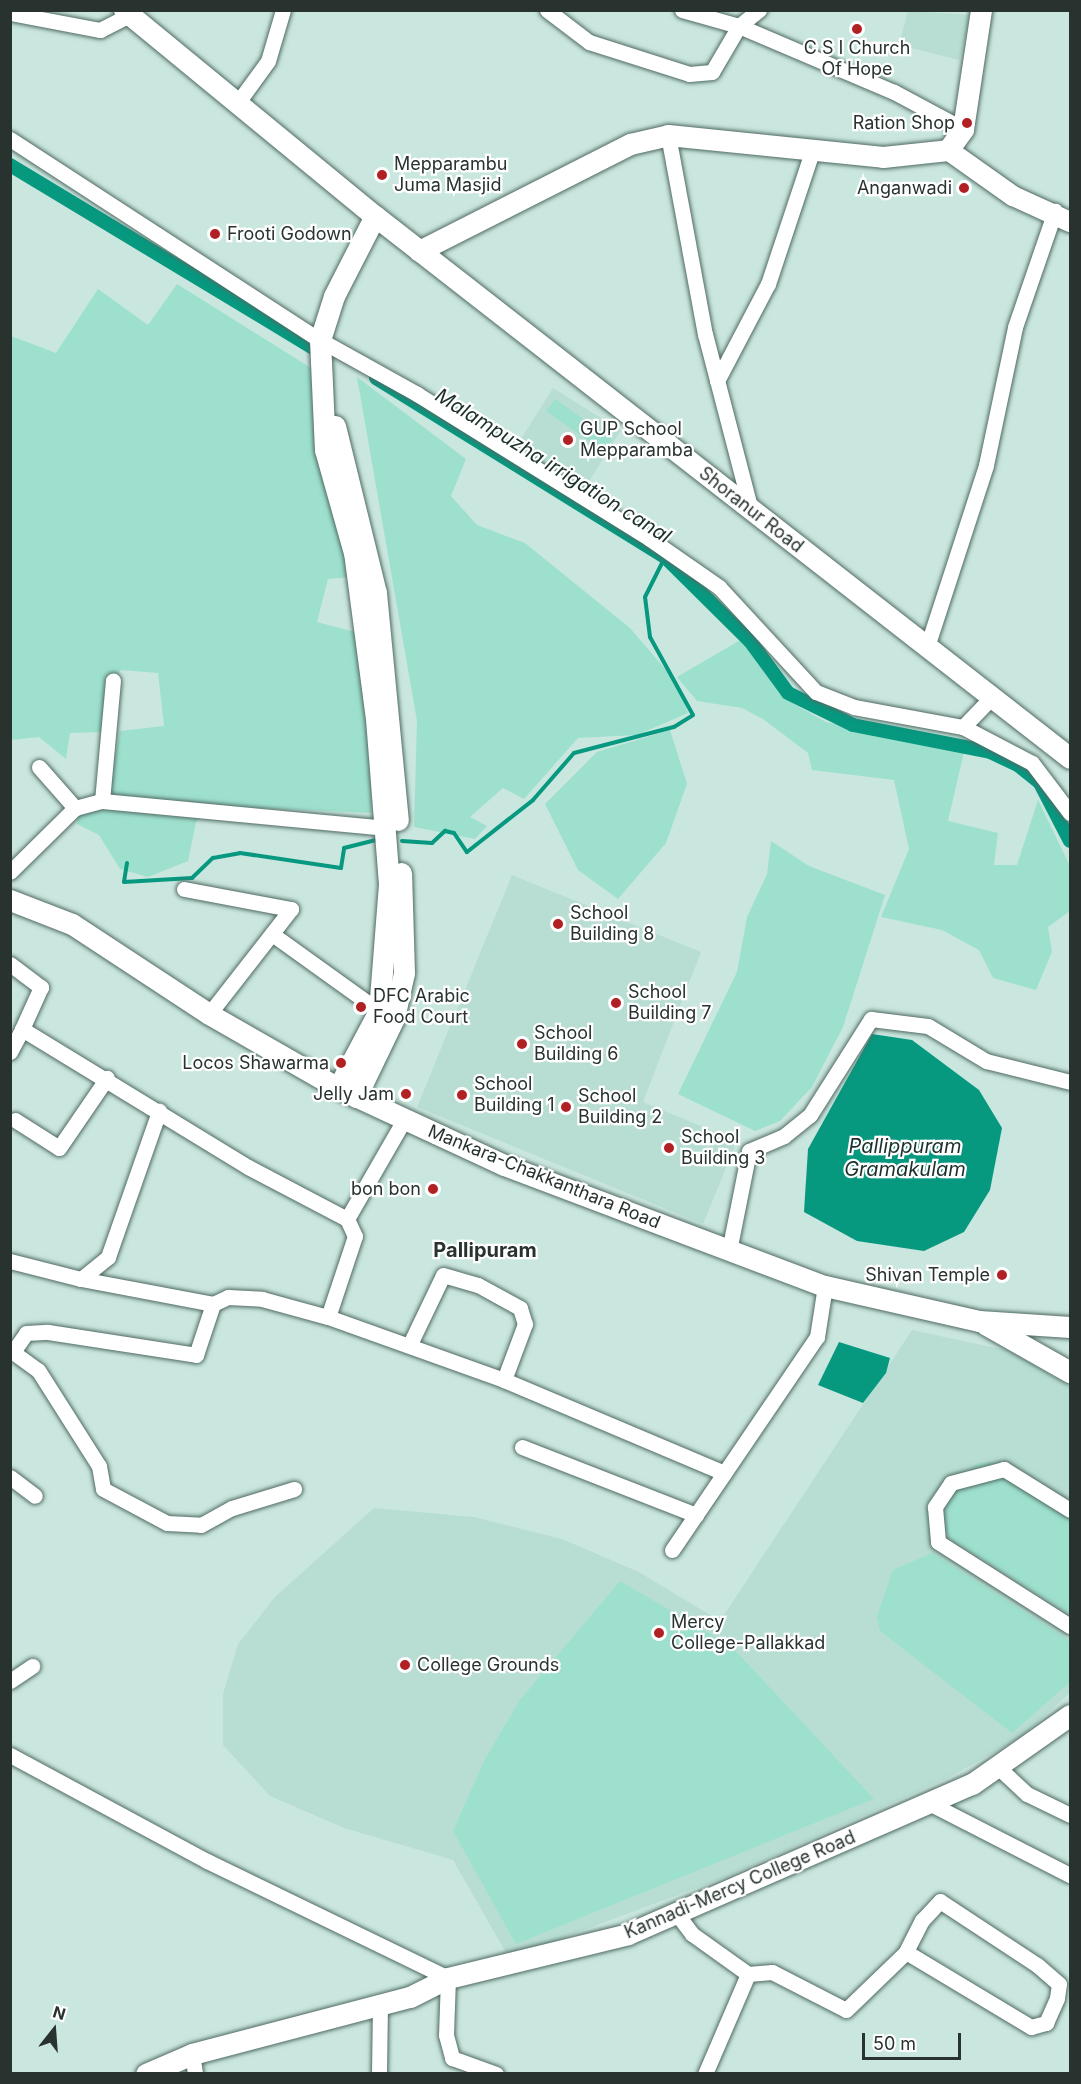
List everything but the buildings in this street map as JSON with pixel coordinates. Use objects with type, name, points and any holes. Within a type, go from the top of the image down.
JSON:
[{"type":"main road","points":[[419,251],[630,144],[668,135],[914,157],[948,150],[963,129],[981,10]]},
{"type":"main road","name":"Shoranur Road","points":[[127,13],[236,105],[380,221],[1071,758]]},
{"type":"main road","points":[[347,1092],[379,1011],[389,884],[354,554],[325,450],[326,343],[334,296],[380,221]]},
{"type":"main road","points":[[326,343],[336,438],[376,593],[403,900],[404,972],[394,1018],[347,1092]]},
{"type":"main road","name":"Mankara-Chakkanthara Road","points":[[10,900],[72,924],[209,1014],[347,1092],[504,1165],[825,1286],[979,1321]]},
{"type":"main road","points":[[979,1321],[1071,1327]]},
{"type":"main road","points":[[979,1321],[1071,1372]]},
{"type":"main road","name":"Kannadi-Mercy College Road","points":[[146,2073],[193,2064],[380,2005],[448,1978],[618,1937],[677,1914],[929,1803],[999,1768],[1071,1715]]},
{"type":"street","points":[[236,105],[268,61],[283,10]]},
{"type":"street","points":[[547,10],[589,42],[689,74],[712,72],[739,26],[759,10]]},
{"type":"street","points":[[682,10],[739,26],[894,92],[963,129]]},
{"type":"street","points":[[10,13],[100,30],[127,13]]},
{"type":"street","points":[[668,135],[717,381],[752,510]]},
{"type":"street","points":[[10,139],[326,343],[588,497],[719,587],[816,692],[854,707],[963,727],[1032,763],[1071,813]]},
{"type":"street","points":[[717,381],[768,284],[813,149]]},
{"type":"street","points":[[927,647],[986,465],[1015,327],[1063,217],[1013,196],[948,150]]},
{"type":"street","points":[[102,801],[113,680]]},
{"type":"street","points":[[963,727],[992,698]]},
{"type":"street","points":[[39,767],[75,808]]},
{"type":"street","points":[[10,872],[75,808],[102,801],[384,828]]},
{"type":"street","points":[[184,889],[291,909],[209,1014]]},
{"type":"street","points":[[272,934],[379,1011]]},
{"type":"street","points":[[10,964],[41,987],[10,1052]]},
{"type":"street","points":[[729,1251],[749,1152],[784,1136],[810,1115],[871,1019],[928,1026],[986,1061],[1071,1082]]},
{"type":"street","points":[[22,1029],[107,1078],[248,1167],[347,1219],[355,1236],[328,1317]]},
{"type":"street","points":[[12,1121],[59,1148],[107,1078]]},
{"type":"street","points":[[81,1279],[108,1257],[159,1111]]},
{"type":"street","points":[[347,1219],[404,1120]]},
{"type":"street","points":[[10,1261],[81,1279],[213,1304],[228,1297],[262,1299],[328,1317],[410,1344],[504,1380],[724,1473]]},
{"type":"street","points":[[410,1344],[443,1275],[478,1286],[520,1308],[525,1324],[504,1380]]},
{"type":"street","points":[[672,1550],[817,1336],[825,1286]]},
{"type":"street","points":[[213,1304],[196,1354],[48,1332],[26,1333],[13,1349],[38,1370],[90,1449],[103,1489],[167,1523],[201,1525],[232,1508],[294,1489]]},
{"type":"street","points":[[522,1447],[696,1515]]},
{"type":"street","points":[[1071,1510],[1004,1469],[951,1483],[935,1507],[938,1542],[1071,1626]]},
{"type":"street","points":[[10,1477],[35,1496]]},
{"type":"street","points":[[10,1681],[32,1666]]},
{"type":"street","points":[[10,1755],[197,1856],[448,1978],[452,2058],[496,2073]]},
{"type":"street","points":[[999,1768],[1027,1794],[1071,1815]]},
{"type":"street","points":[[929,1803],[1071,1875]]},
{"type":"street","points":[[677,1914],[692,1934],[748,1974],[772,1971],[846,2010],[906,1952],[922,1920],[940,1901],[1037,1965],[1059,1984],[1057,1998],[1046,2023],[1030,2027],[906,1952]]},
{"type":"street","points":[[705,2073],[748,1974]]},
{"type":"street","points":[[380,2005],[380,2073]]},
{"type":"shaded area","points":[[908,11],[971,15],[959,60],[899,45]]},
{"type":"shaded area","points":[[177,284],[311,368],[314,443],[337,509],[350,577],[328,579],[317,622],[359,633],[372,729],[371,813],[212,806],[196,822],[188,861],[148,877],[120,869],[99,835],[77,824],[79,805],[107,801],[120,731],[164,726],[158,673],[120,670],[103,732],[70,733],[66,759],[39,737],[11,740],[11,336],[56,353],[98,289],[148,325]]},
{"type":"shaded area","points":[[357,377],[466,459],[451,496],[477,525],[525,543],[630,628],[678,684],[688,713],[637,735],[578,738],[524,799],[503,788],[470,817],[487,826],[475,839],[414,827],[417,721]]},
{"type":"shaded area","name":"GUP School Mepparamba","points":[[553,388],[621,430],[583,491],[515,448]]},
{"type":"shaded area","points":[[555,399],[612,439],[604,451],[546,411]]},
{"type":"shaded area","points":[[742,639],[794,704],[826,722],[964,752],[948,821],[998,833],[994,865],[1017,865],[1038,800],[1070,866],[1070,911],[1048,927],[1052,952],[1036,990],[993,978],[979,950],[942,930],[881,917],[909,849],[894,780],[812,770],[808,753],[763,719],[742,708],[697,701],[677,677]]},
{"type":"shaded area","points":[[670,730],[687,784],[666,843],[618,899],[578,870],[545,804],[597,752]]},
{"type":"shaded area","points":[[771,841],[809,866],[885,895],[843,1027],[812,1087],[780,1121],[755,1131],[678,1094],[737,972],[747,917],[767,874]]},
{"type":"shaded area","points":[[512,875],[701,952],[643,1102],[737,1141],[703,1224],[417,1107]]},
{"type":"shaded area","name":"Mercy College-Pallakkad","points":[[912,1330],[1010,1351],[1070,1387],[1070,1693],[1021,1737],[950,1777],[731,1875],[509,1958],[453,1860],[344,1828],[270,1796],[223,1745],[223,1694],[238,1644],[275,1597],[374,1508],[474,1517],[562,1539],[639,1572],[720,1621]]},
{"type":"shaded area","points":[[986,1462],[1002,1464],[1070,1508],[1070,1614],[949,1538],[941,1524],[952,1489],[975,1465]]},
{"type":"shaded area","points":[[932,1553],[1070,1641],[1070,1682],[1012,1733],[880,1631],[877,1616],[893,1570]]},
{"type":"shaded area","points":[[620,1581],[732,1647],[874,1799],[516,1944],[453,1831],[485,1759],[520,1700]]},
{"type":"water","name":"Pallippuram Gramakulam","points":[[872,1034],[912,1040],[979,1090],[1002,1128],[990,1190],[964,1232],[924,1251],[857,1241],[804,1212],[808,1149]]},
{"type":"water","points":[[839,1342],[890,1358],[886,1373],[863,1403],[818,1385]]},
{"type":"waterway","name":"Malampuzha irrigation canal","points":[[10,165],[315,349]]},
{"type":"waterway","name":"Malampuzha irrigation canal","points":[[376,378],[665,557],[750,641],[788,693],[853,725],[990,752],[1018,765],[1040,783],[1070,841]]},
{"type":"waterway","points":[[402,841],[432,843],[445,831],[454,833],[467,852],[533,800],[574,753],[674,727],[693,715],[650,637],[645,597],[665,557]]},
{"type":"waterway","points":[[127,863],[124,882],[192,878],[213,858],[240,853],[341,868],[344,848],[379,839]]},
{"type":"place","name":"C S I Church Of Hope","points":[[857,29]]},
{"type":"place","name":"Ration Shop","points":[[967,123]]},
{"type":"place","name":"Mepparambu Juma Masjid","points":[[382,175]]},
{"type":"place","name":"Anganwadi","points":[[964,188]]},
{"type":"place","name":"Frooti Godown","points":[[215,234]]},
{"type":"place","name":"GUP School Mepparamba","points":[[568,440]]},
{"type":"place","name":"School Building 8","points":[[558,924]]},
{"type":"place","name":"School Building 7","points":[[616,1003]]},
{"type":"place","name":"DFC Arabic Food Court","points":[[361,1007]]},
{"type":"place","name":"School Building 6","points":[[522,1044]]},
{"type":"place","name":"Locos Shawarma","points":[[341,1063]]},
{"type":"place","name":"Jelly Jam","points":[[406,1094]]},
{"type":"place","name":"School Building 1","points":[[462,1095]]},
{"type":"place","name":"School Building 2","points":[[566,1107]]},
{"type":"place","name":"School Building 3","points":[[669,1148]]},
{"type":"place","name":"bon bon","points":[[433,1189]]},
{"type":"place","name":"Shivan Temple","points":[[1002,1275]]},
{"type":"place","name":"Mercy College-Pallakkad","points":[[659,1633]]},
{"type":"place","name":"College Grounds","points":[[405,1665]]},
{"type":"district","name":"Pallipuram","points":[[485,1250]]}]
